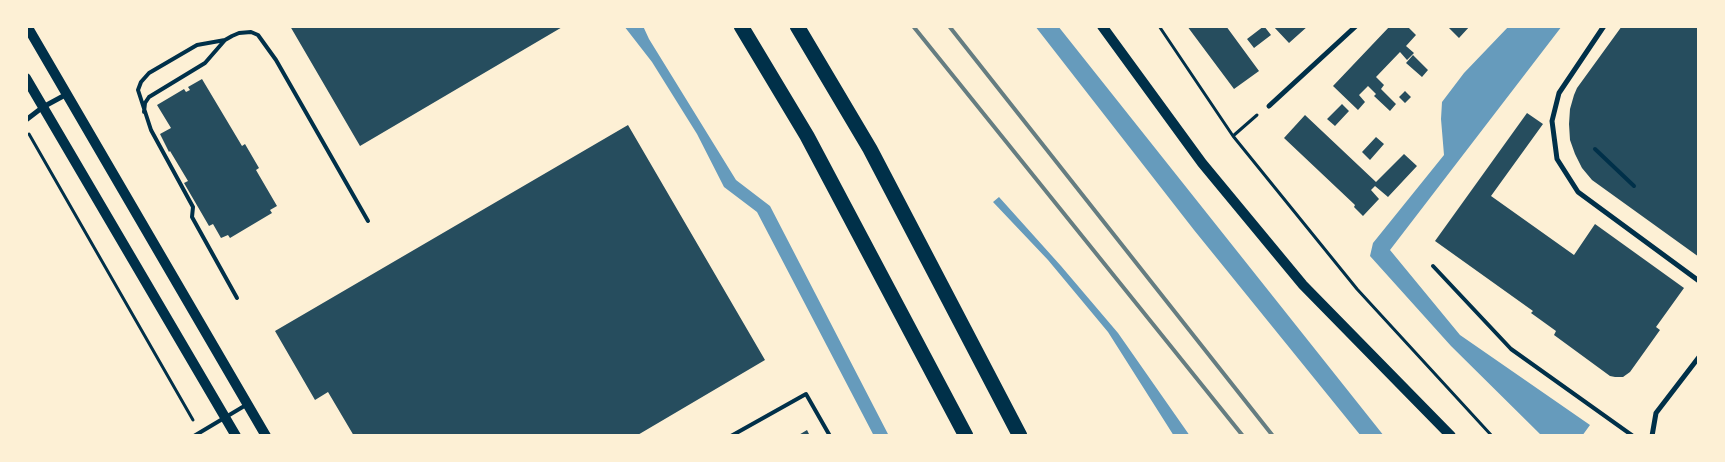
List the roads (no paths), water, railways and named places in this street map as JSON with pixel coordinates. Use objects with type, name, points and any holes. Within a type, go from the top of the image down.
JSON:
[{"type":"highway","points":[[741,26],[807,136],[966,436]]},
{"type":"highway","points":[[797,26],[870,148],[1020,436]]},
{"type":"main road","points":[[27,26],[266,436]]},
{"type":"main road","points":[[1102,26],[1202,163],[1303,285],[1450,436]]},
{"type":"main road","points":[[26,78],[236,436]]},
{"type":"street","points":[[1269,106],[1356,26]]},
{"type":"street","points":[[1604,26],[1559,93],[1552,121],[1557,159],[1578,192],[1699,281]]},
{"type":"street","points":[[26,120],[43,107],[67,94]]},
{"type":"street","points":[[1652,436],[1656,413],[1699,357]]},
{"type":"lane","points":[[238,298],[192,217],[193,207],[150,130],[138,90],[141,82],[149,73],[197,45],[225,40],[239,33],[251,32],[258,35],[263,40],[305,110],[368,221]]},
{"type":"lane","points":[[144,112],[145,103],[149,97],[205,64],[225,40]]},
{"type":"lane","points":[[1595,149],[1634,186]]},
{"type":"lane","points":[[1433,266],[1512,349],[1633,436]]},
{"type":"lane","points":[[731,436],[806,394],[830,436]]},
{"type":"lane","points":[[194,436],[247,404]]},
{"type":"water","points":[[624,26],[643,26],[649,39],[736,180],[770,206],[889,436],[874,436],[757,212],[724,187],[697,134],[652,62]]},
{"type":"water","points":[[1035,26],[1058,26],[1384,436],[1361,436],[1194,230]]},
{"type":"water","points":[[1509,26],[1562,26],[1390,250],[1460,335],[1590,425],[1582,436],[1542,436],[1451,346],[1370,256],[1373,243],[1444,155],[1441,119],[1442,102],[1464,73]]},
{"type":"water","points":[[999,197],[1118,333],[1190,436],[1174,436],[1108,332],[1048,260],[993,202]]},
{"type":"railway","points":[[913,26],[1243,436]]},
{"type":"railway","points":[[949,26],[1273,436]]}]
